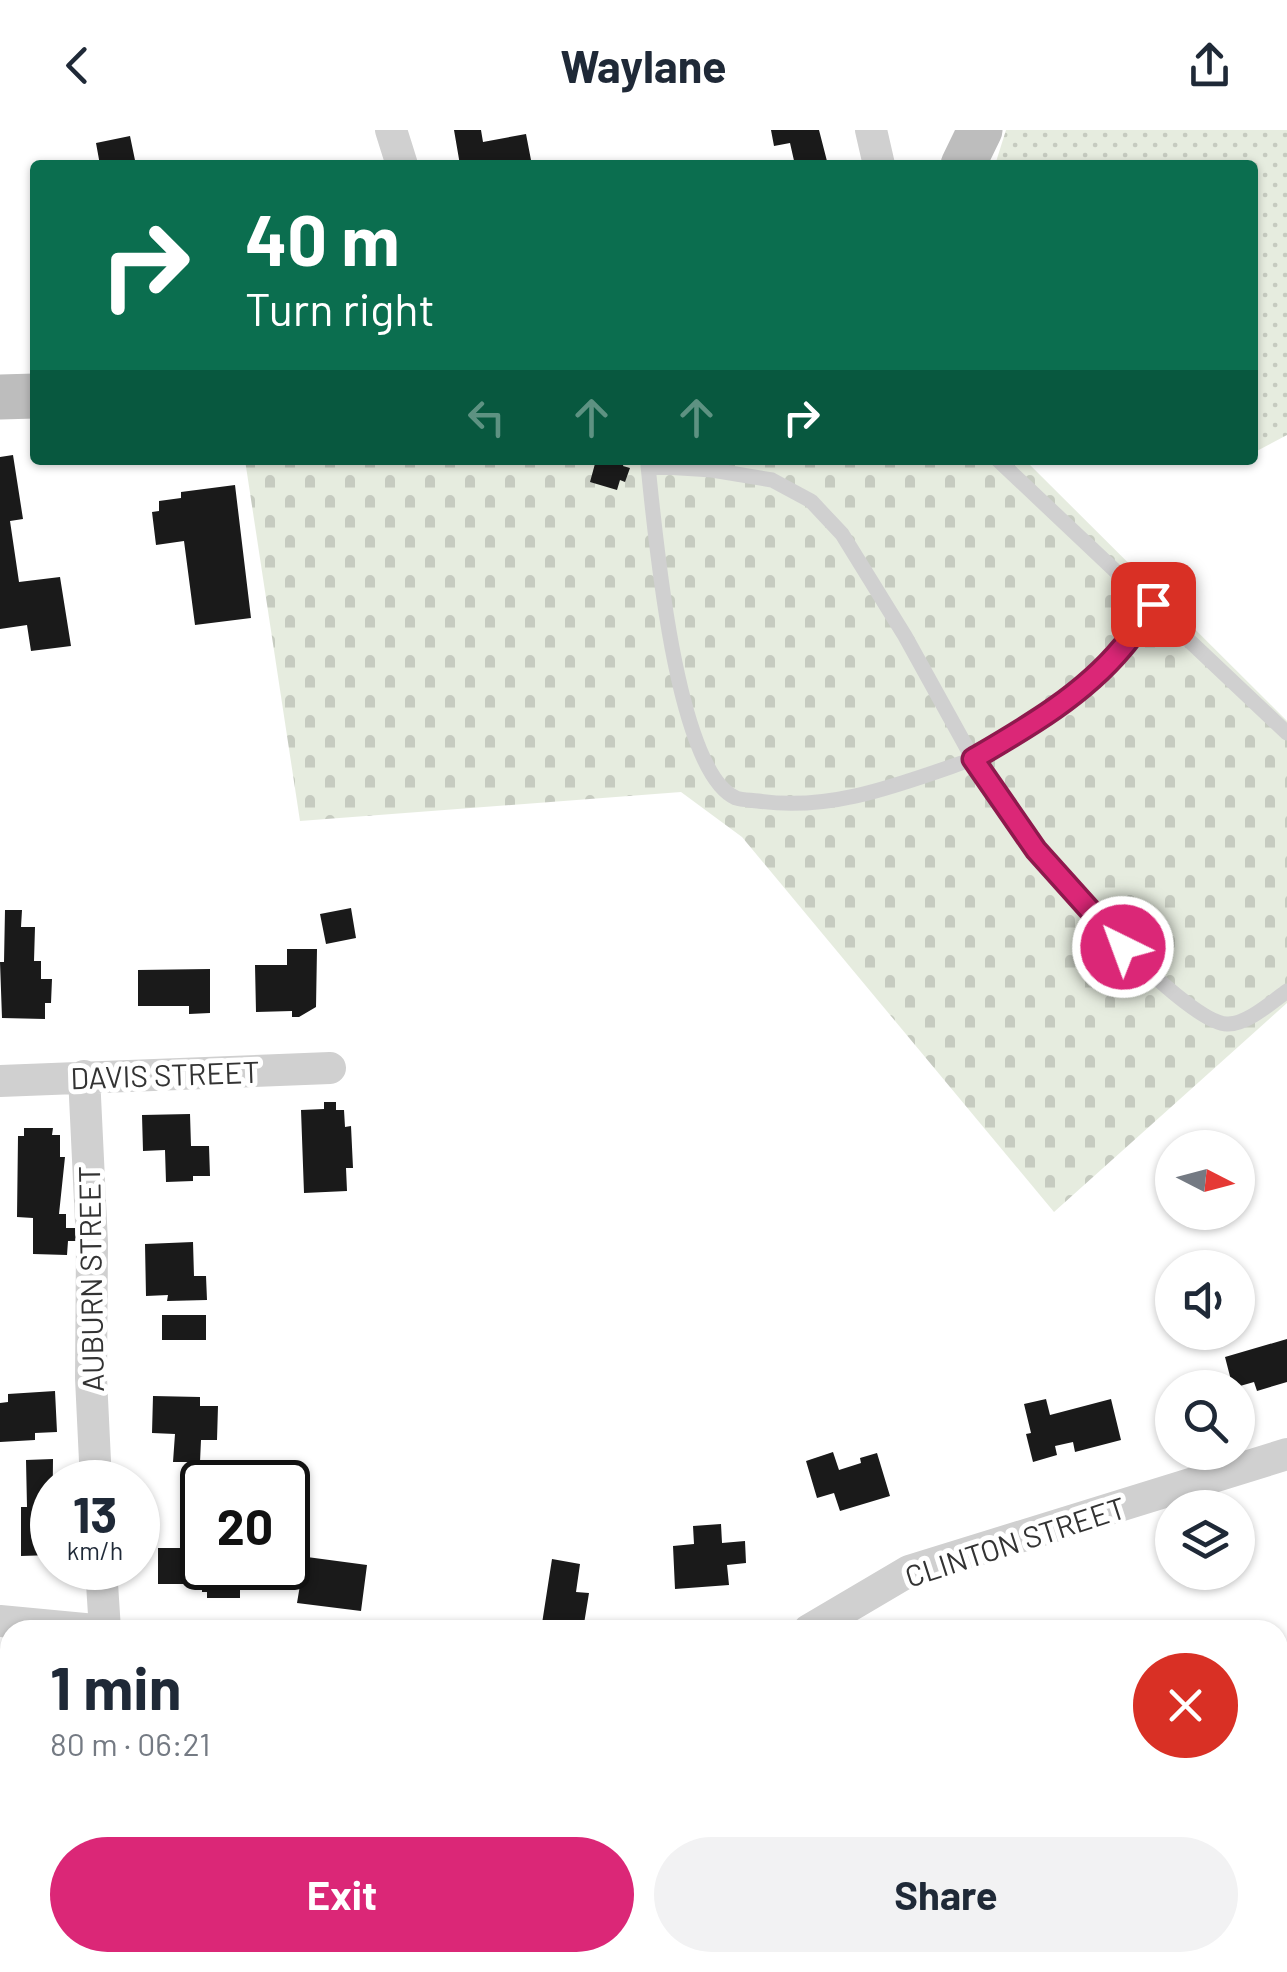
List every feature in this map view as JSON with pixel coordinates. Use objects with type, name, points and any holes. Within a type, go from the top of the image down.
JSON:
[{"type":"street","points":[[391,130],[400,160]]},
{"type":"street","points":[[872,130],[878,160]]},
{"type":"street","points":[[965,160],[980,130]]},
{"type":"street","points":[[0,397],[30,396]]},
{"type":"street","name":"DAVIS STREET","points":[[0,1081],[330,1068]]},
{"type":"street","name":"AUBURN STREET","points":[[84,1076],[92,1243],[90,1378],[95,1460]]},
{"type":"street","name":"CLINTON STREET","points":[[826,1620],[908,1571],[1287,1454]]},
{"type":"street","points":[[102,1590],[104,1620]]},
{"type":"lane","points":[[648,465],[662,596],[692,730],[709,774],[735,798],[780,804],[835,802],[973,759],[1076,692],[1122,649],[1153,604]]},
{"type":"lane","points":[[666,465],[772,480],[811,501],[842,534],[905,636],[973,759],[1036,850],[1123,947],[1210,1021],[1231,1025],[1268,1006],[1287,990]]},
{"type":"lane","points":[[1003,465],[1287,734]]},
{"type":"green space","points":[[1006,130],[1287,130],[1287,435],[1258,450],[1258,160],[997,160]]},
{"type":"green space","points":[[246,465],[1030,465],[1287,721],[1287,1003],[1054,1212],[742,837],[681,792],[300,821]]},
{"type":"building","points":[[454,130],[481,130],[483,142],[526,134],[531,160],[459,160]]},
{"type":"building","points":[[771,130],[819,130],[827,160],[794,160],[790,143],[774,146]]},
{"type":"building","points":[[130,136],[135,160],[99,160],[96,143]]},
{"type":"building","points":[[13,455],[23,519],[10,521],[19,582],[60,577],[71,646],[31,651],[27,625],[0,629],[0,457]]},
{"type":"building","points":[[595,465],[630,468],[617,490],[590,482]]},
{"type":"building","points":[[235,485],[251,618],[195,625],[184,541],[156,545],[152,512],[159,511],[159,501],[181,498],[181,492]]},
{"type":"building","points":[[351,908],[356,938],[326,944],[320,914]]},
{"type":"building","points":[[5,910],[22,910],[21,927],[35,927],[34,961],[41,961],[41,979],[52,979],[51,1003],[45,1003],[45,1019],[2,1018],[0,962],[4,962]]},
{"type":"building","points":[[287,949],[317,949],[316,1007],[299,1017],[292,1017],[292,1011],[256,1012],[255,965],[287,965]]},
{"type":"building","points":[[210,969],[210,1013],[189,1014],[189,1006],[138,1006],[138,970]]},
{"type":"building","points":[[324,1102],[336,1102],[336,1110],[344,1110],[345,1127],[351,1126],[353,1168],[346,1168],[347,1191],[304,1193],[301,1110],[324,1109]]},
{"type":"building","points":[[190,1114],[191,1146],[209,1146],[210,1176],[166,1182],[165,1150],[143,1151],[142,1115]]},
{"type":"building","points":[[24,1128],[53,1128],[52,1135],[60,1135],[60,1157],[65,1157],[59,1214],[66,1214],[66,1228],[77,1228],[77,1241],[68,1241],[67,1255],[33,1254],[33,1218],[17,1217],[18,1136],[24,1136]]},
{"type":"building","points":[[193,1242],[194,1276],[206,1276],[207,1300],[167,1301],[168,1295],[146,1296],[145,1244]]},
{"type":"building","points":[[162,1315],[206,1315],[206,1340],[162,1340]]},
{"type":"building","points":[[1287,1339],[1287,1382],[1257,1391],[1255,1370],[1228,1370],[1225,1357]]},
{"type":"building","points":[[55,1391],[57,1432],[35,1433],[35,1440],[0,1442],[0,1403],[8,1402],[8,1394]]},
{"type":"building","points":[[153,1396],[200,1397],[200,1406],[218,1406],[217,1440],[201,1440],[200,1460],[173,1462],[175,1434],[152,1433]]},
{"type":"building","points":[[1046,1399],[1050,1415],[1111,1399],[1121,1440],[1075,1452],[1073,1442],[1055,1446],[1057,1455],[1033,1462],[1024,1404]]},
{"type":"building","points":[[833,1452],[839,1470],[877,1453],[890,1496],[840,1511],[834,1493],[817,1498],[806,1461]]},
{"type":"building","points":[[53,1459],[30,1460],[30,1556],[21,1556],[21,1507],[27,1507],[26,1460]]},
{"type":"building","points":[[721,1524],[722,1543],[745,1541],[746,1563],[727,1565],[729,1585],[675,1589],[673,1546],[694,1544],[693,1526]]},
{"type":"building","points":[[160,1548],[180,1548],[180,1584],[160,1584]]},
{"type":"building","points":[[310,1557],[367,1565],[361,1611],[297,1603],[299,1590],[310,1590]]},
{"type":"building","points":[[552,1559],[580,1564],[576,1592],[589,1593],[585,1620],[543,1620]]},
{"type":"building","points":[[240,1590],[240,1598],[207,1598],[207,1592],[202,1592]]},
{"type":"route","points":[[1123,947],[1036,850],[973,759],[1076,692],[1122,649],[1153,604]]}]
